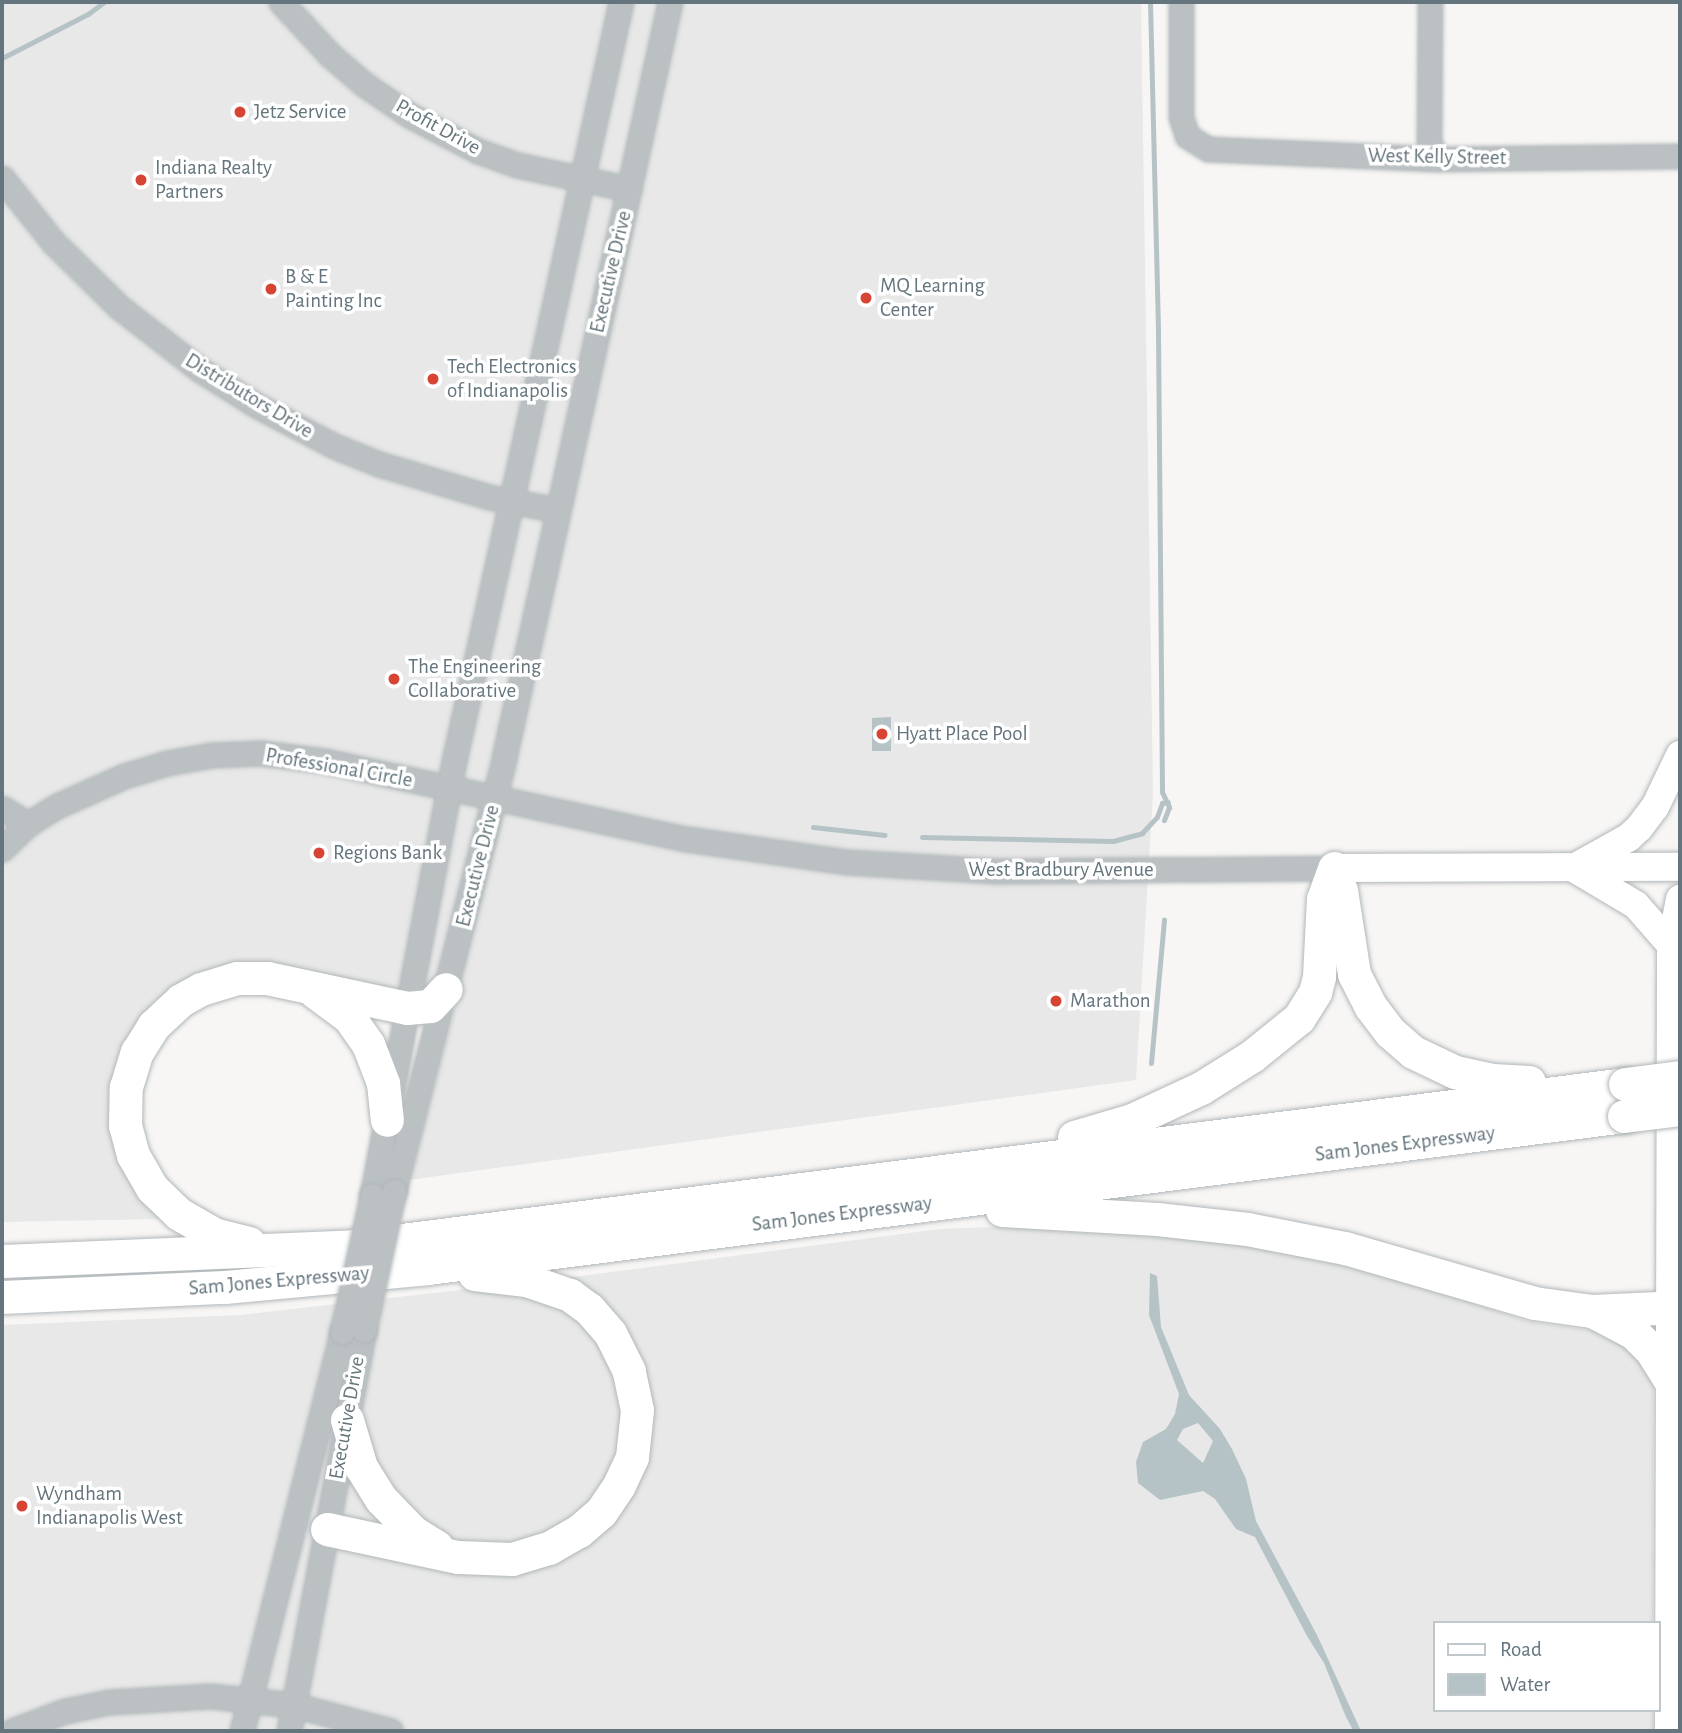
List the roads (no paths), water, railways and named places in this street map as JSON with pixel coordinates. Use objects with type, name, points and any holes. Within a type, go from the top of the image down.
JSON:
[{"type":"highway","points":[[1334,868],[1345,903],[1350,959],[1363,995],[1390,1032],[1413,1052],[1440,1067],[1485,1079],[1625,1100]]},
{"type":"highway","points":[[940,1171],[1132,1120],[1214,1080],[1288,1029],[1308,1005],[1317,984],[1323,899],[1334,868]]},
{"type":"highway","points":[[271,1249],[200,1227],[157,1194],[139,1169],[131,1148],[125,1118],[126,1087],[144,1038],[181,1000],[201,989],[244,977],[267,978],[407,1008],[430,1006],[446,989]]},
{"type":"highway","points":[[307,987],[326,997],[349,1017],[368,1044],[383,1083],[387,1120]]},
{"type":"highway","name":"Sam Jones Expressway","points":[[2,1297],[225,1287],[428,1268],[901,1207],[1625,1100],[1680,1077]]},
{"type":"highway","name":"Sam Jones Expressway","points":[[2,1261],[355,1246],[940,1171],[1625,1100],[1680,1109]]},
{"type":"highway","points":[[901,1207],[1117,1216],[1247,1229],[1345,1248],[1506,1297],[1592,1311],[1675,1307]]},
{"type":"highway","points":[[327,1530],[458,1557],[520,1558],[549,1548],[593,1520],[608,1504],[626,1472],[636,1433],[636,1402],[629,1371],[610,1333],[589,1309],[570,1295],[526,1280],[428,1268]]},
{"type":"highway","points":[[1592,1311],[1634,1333],[1651,1350],[1669,1379]]},
{"type":"highway","points":[[347,1420],[362,1467],[386,1506],[419,1537],[458,1557]]},
{"type":"main road","points":[[1574,868],[1628,838],[1639,828],[1655,807],[1680,755]]},
{"type":"main road","name":"West Bradbury Avenue","points":[[1334,868],[1680,867]]},
{"type":"main road","points":[[1574,868],[1636,905],[1671,945]]},
{"type":"main road","points":[[1669,1731],[1669,1379],[1675,1307],[1671,945],[1680,899]]},
{"type":"street","name":"Profit Drive","points":[[281,2],[330,55],[365,85],[409,115],[478,151],[544,173],[629,189]]},
{"type":"street","name":"Executive Drive","points":[[383,1193],[387,1120],[449,789],[621,2]]},
{"type":"street","name":"Executive Drive","points":[[242,1731],[260,1700],[292,1530],[353,1331],[383,1193],[446,989],[495,799],[670,2]]},
{"type":"street","name":"West Kelly Street","points":[[1181,2],[1181,117],[1187,136],[1195,143],[1222,152],[1437,159],[1680,156]]},
{"type":"street","points":[[1430,2],[1429,142],[1437,159]]},
{"type":"street","name":"Distributors Drive","points":[[2,178],[47,236],[94,284],[145,330],[199,369],[271,413],[342,450],[404,473],[511,501],[558,510]]},
{"type":"street","name":"Professional Circle","points":[[2,849],[28,824],[57,806],[124,776],[167,763],[212,755],[261,753],[301,758],[449,789]]},
{"type":"street","name":"West Bradbury Avenue","points":[[449,789],[687,839],[848,862],[998,872],[1334,868]]},
{"type":"street","points":[[2,808],[28,824]]},
{"type":"street","name":"Executive Drive","points":[[289,1731],[347,1420],[353,1331]]},
{"type":"street","points":[[292,1530],[327,1530]]},
{"type":"street","points":[[12,1731],[65,1711],[121,1701],[211,1696],[294,1705],[391,1731]]},
{"type":"water","name":"Hyatt Place Pool","points":[[891,717],[891,751],[872,751],[872,718]]},
{"type":"water","points":[[1150,1273],[1157,1276],[1161,1327],[1189,1395],[1220,1429],[1232,1449],[1246,1479],[1256,1521],[1317,1635],[1361,1731],[1353,1730],[1324,1663],[1255,1537],[1236,1529],[1215,1499],[1203,1491],[1160,1500],[1138,1483],[1136,1462],[1143,1442],[1166,1429],[1175,1414],[1179,1394],[1149,1315]],"holes":[[[1198,1423],[1213,1441],[1203,1463],[1177,1440],[1183,1429]]]},
{"type":"waterway","points":[[2,58],[88,14],[104,2]]},
{"type":"waterway","points":[[1150,2],[1158,332],[1162,792],[1169,807],[1164,820]]},
{"type":"waterway","points":[[922,837],[1113,841],[1142,833],[1157,817],[1162,803],[1168,802]]},
{"type":"waterway","points":[[813,827],[885,835]]},
{"type":"waterway","points":[[1151,1063],[1164,920]]},
{"type":"place","name":"Jetz Service","points":[[240,112]]},
{"type":"place","name":"Indiana Realty Partners","points":[[141,180]]},
{"type":"place","name":"B & E Painting Inc","points":[[271,289]]},
{"type":"place","name":"MQ Learning Center","points":[[866,298]]},
{"type":"place","name":"Tech Electronics of Indianapolis","points":[[433,379]]},
{"type":"place","name":"The Engineering Collaborative","points":[[394,679]]},
{"type":"place","name":"Hyatt Place Pool","points":[[882,734]]},
{"type":"place","name":"Regions Bank","points":[[319,853]]},
{"type":"place","name":"Marathon","points":[[1056,1001]]},
{"type":"place","name":"Wyndham Indianapolis West","points":[[22,1506]]}]
